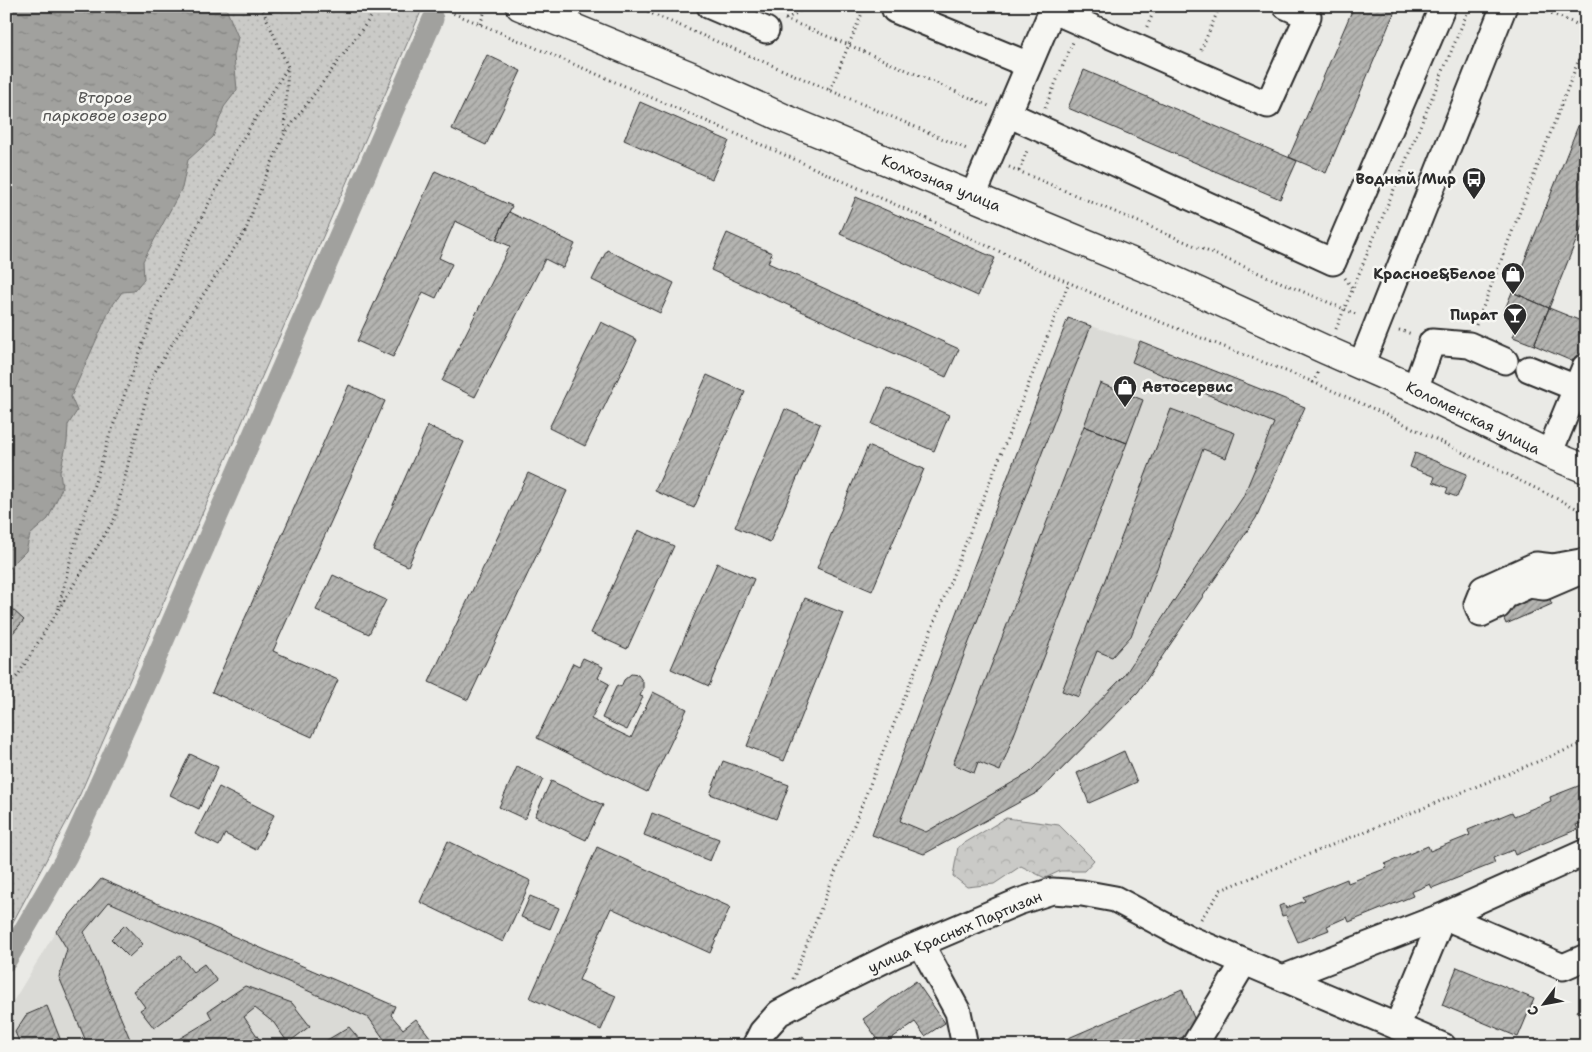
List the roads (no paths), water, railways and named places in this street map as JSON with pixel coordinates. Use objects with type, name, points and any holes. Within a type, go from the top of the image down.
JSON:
[{"type":"main road","name":"Колхозная улица","points":[[520,6],[566,15],[691,76],[788,120],[1154,271],[1360,365]]},
{"type":"main road","name":"Коломенская улица","points":[[1360,365],[1415,389],[1548,454],[1586,468]]},
{"type":"street","points":[[710,6],[775,25]]},
{"type":"street","points":[[896,6],[895,10],[1029,65]]},
{"type":"street","points":[[973,196],[1053,8],[1081,23],[1268,105],[1308,16],[1286,6]]},
{"type":"street","points":[[1008,114],[1333,262],[1443,6]]},
{"type":"street","points":[[1360,365],[1504,6]]},
{"type":"street","points":[[1415,389],[1432,342],[1469,345],[1505,361]]},
{"type":"street","points":[[1529,370],[1582,383],[1548,454]]},
{"type":"street","points":[[1586,561],[1553,567],[1536,565],[1483,589],[1477,604],[1480,614],[1498,606],[1512,610],[1536,600],[1544,587],[1586,569]]},
{"type":"street","points":[[1283,978],[1443,916],[1586,852]]},
{"type":"street","name":"улица Красных Партизан","points":[[754,1046],[762,1032],[779,1013],[861,971],[920,944],[1018,902],[1052,891],[1082,893],[1115,899],[1188,938],[1443,1046]]},
{"type":"street","points":[[1443,916],[1563,967],[1586,957]]},
{"type":"street","points":[[1398,1026],[1443,916]]},
{"type":"street","points":[[920,944],[958,1012],[965,1046]]},
{"type":"street","points":[[1194,1046],[1244,962]]},
{"type":"water","name":"Второе парковое озеро","points":[[6,6],[225,6],[238,37],[234,56],[237,90],[224,107],[213,137],[188,160],[182,188],[143,261],[144,279],[134,291],[122,292],[110,309],[71,397],[77,411],[68,425],[67,442],[60,472],[62,488],[48,519],[30,535],[26,551],[6,571]]},
{"type":"waterway","points":[[6,961],[67,856],[145,684],[433,19]]},
{"type":"place","name":"Водный Мир","points":[[1474,200]]},
{"type":"place","name":"Красное&Белое","points":[[1513,295]]},
{"type":"place","name":"Пират","points":[[1515,336]]},
{"type":"place","name":"Автосервис","points":[[1125,408]]}]
